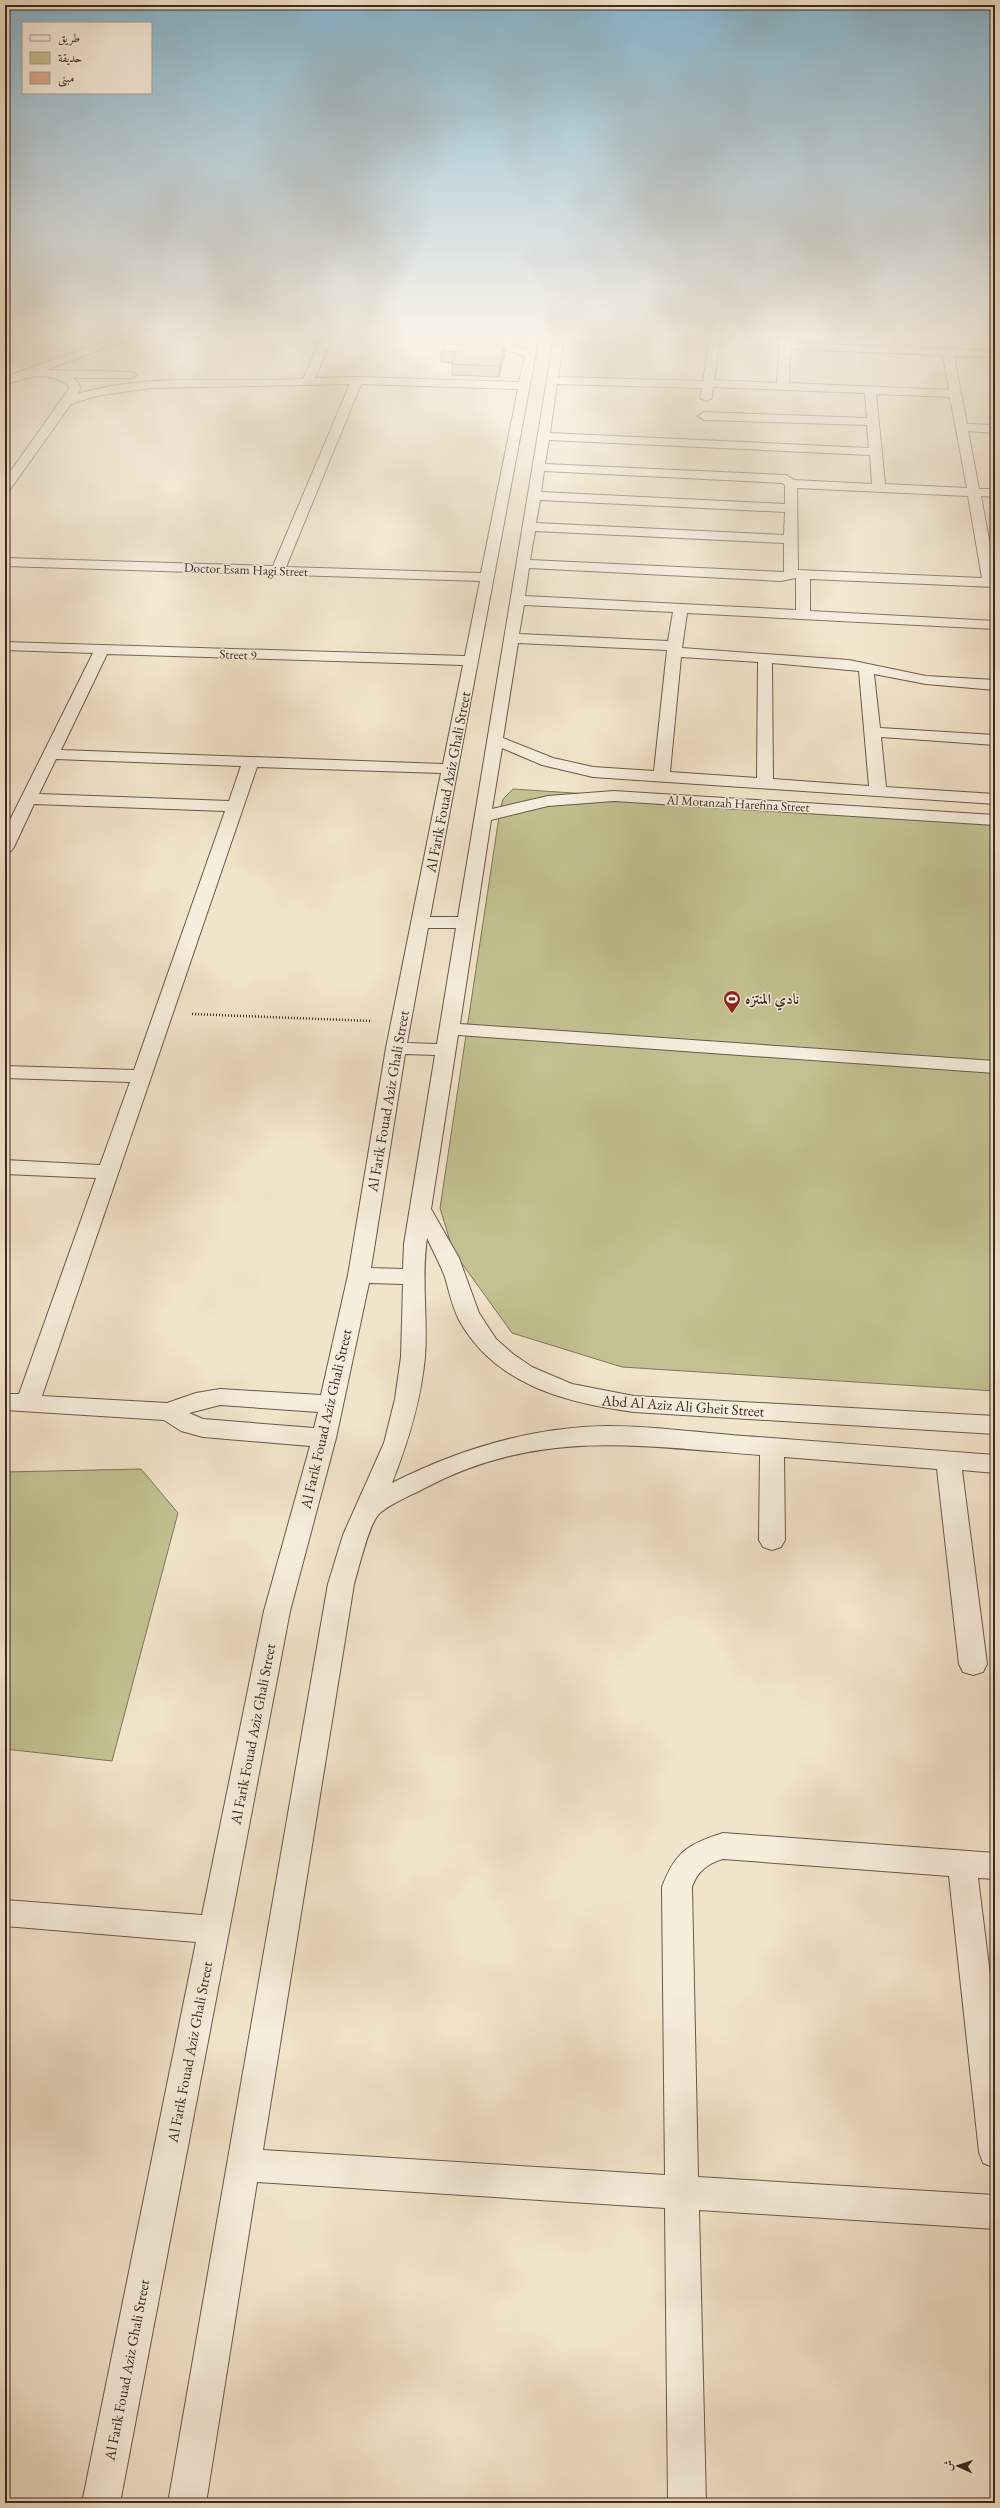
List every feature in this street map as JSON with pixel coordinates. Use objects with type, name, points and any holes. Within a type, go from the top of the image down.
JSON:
[{"type":"street","points":[[6,485],[33,448]]},
{"type":"street","points":[[278,570],[329,448]]},
{"type":"street","name":"Al Farik Fouad Aziz Ghali Street","points":[[101,2503],[277,1611],[324,1438],[359,1275],[396,1048],[513,448]]},
{"type":"street","points":[[187,2503],[341,1584],[347,1559],[396,1443],[407,1399],[414,1357],[413,1277],[415,1244],[542,448]]},
{"type":"street","points":[[799,448],[876,452]]},
{"type":"street","points":[[875,448],[879,488]]},
{"type":"street","points":[[523,564],[781,576],[797,574],[993,582],[966,448]]},
{"type":"street","points":[[538,467],[780,477],[790,481],[791,539],[803,615]]},
{"type":"street","points":[[791,484],[995,493]]},
{"type":"street","points":[[502,504],[532,509],[791,539]]},
{"type":"street","points":[[532,509],[791,508]]},
{"type":"street","name":"Doctor Esam Hagi Street","points":[[5,562],[488,577]]},
{"type":"street","points":[[517,600],[995,625]]},
{"type":"street","points":[[661,778],[675,649],[681,609]]},
{"type":"street","points":[[511,638],[675,649],[866,666],[926,680],[995,685]]},
{"type":"street","name":"Street 9","points":[[5,646],[471,661]]},
{"type":"street","points":[[7,837],[28,799],[102,649]]},
{"type":"street","points":[[765,658],[765,784]]},
{"type":"street","points":[[866,666],[878,792]]},
{"type":"street","points":[[873,732],[995,740]]},
{"type":"street","name":"Al Motanzah Harefina Street","points":[[495,740],[529,755],[570,768],[617,775],[995,799]]},
{"type":"street","points":[[50,754],[450,769]]},
{"type":"street","points":[[28,1403],[251,761]]},
{"type":"street","points":[[852,810],[853,790]]},
{"type":"street","name":"Al Motanzah Harefina Street","points":[[483,817],[532,802],[586,797],[643,798],[995,820]]},
{"type":"street","points":[[28,799],[236,806]]},
{"type":"street","points":[[420,922],[466,923]]},
{"type":"street","points":[[396,1048],[447,1040],[995,1066]]},
{"type":"street","points":[[5,1072],[142,1076]]},
{"type":"street","points":[[5,1167],[108,1172]]},
{"type":"street","name":"Abd Al Aziz Ali Gheit Street","points":[[421,1210],[446,1252],[474,1326],[494,1350],[521,1371],[554,1388],[593,1399],[634,1404],[995,1425]]},
{"type":"street","points":[[359,1275],[413,1277]]},
{"type":"street","points":[[5,1402],[169,1412],[196,1401],[220,1397],[332,1404]]},
{"type":"street","points":[[169,1412],[190,1424],[203,1428],[324,1438]]},
{"type":"street","points":[[366,1511],[428,1475],[469,1459],[533,1442],[608,1435],[995,1464]]},
{"type":"street","points":[[772,1447],[772,1540]]},
{"type":"street","points":[[948,1460],[973,1664]]},
{"type":"street","points":[[687,2503],[677,1887],[681,1872],[692,1859],[706,1850],[723,1846],[995,1866]]},
{"type":"street","points":[[962,1864],[995,2152]]},
{"type":"street","points":[[5,1913],[214,1930]]},
{"type":"street","points":[[243,2165],[683,2194],[995,2212]]},
{"type":"path","points":[[163,1013],[401,1022]]},
{"type":"green space","name":"نادي المنتزه","points":[[513,789],[995,821],[995,1391],[622,1367],[512,1333],[453,1251],[440,1208],[500,810],[503,799]]},
{"type":"green space","points":[[141,1469],[178,1513],[112,1761],[5,1749],[5,1472]]},
{"type":"place","name":"نادي المنتزه","points":[[732,1014]]}]
